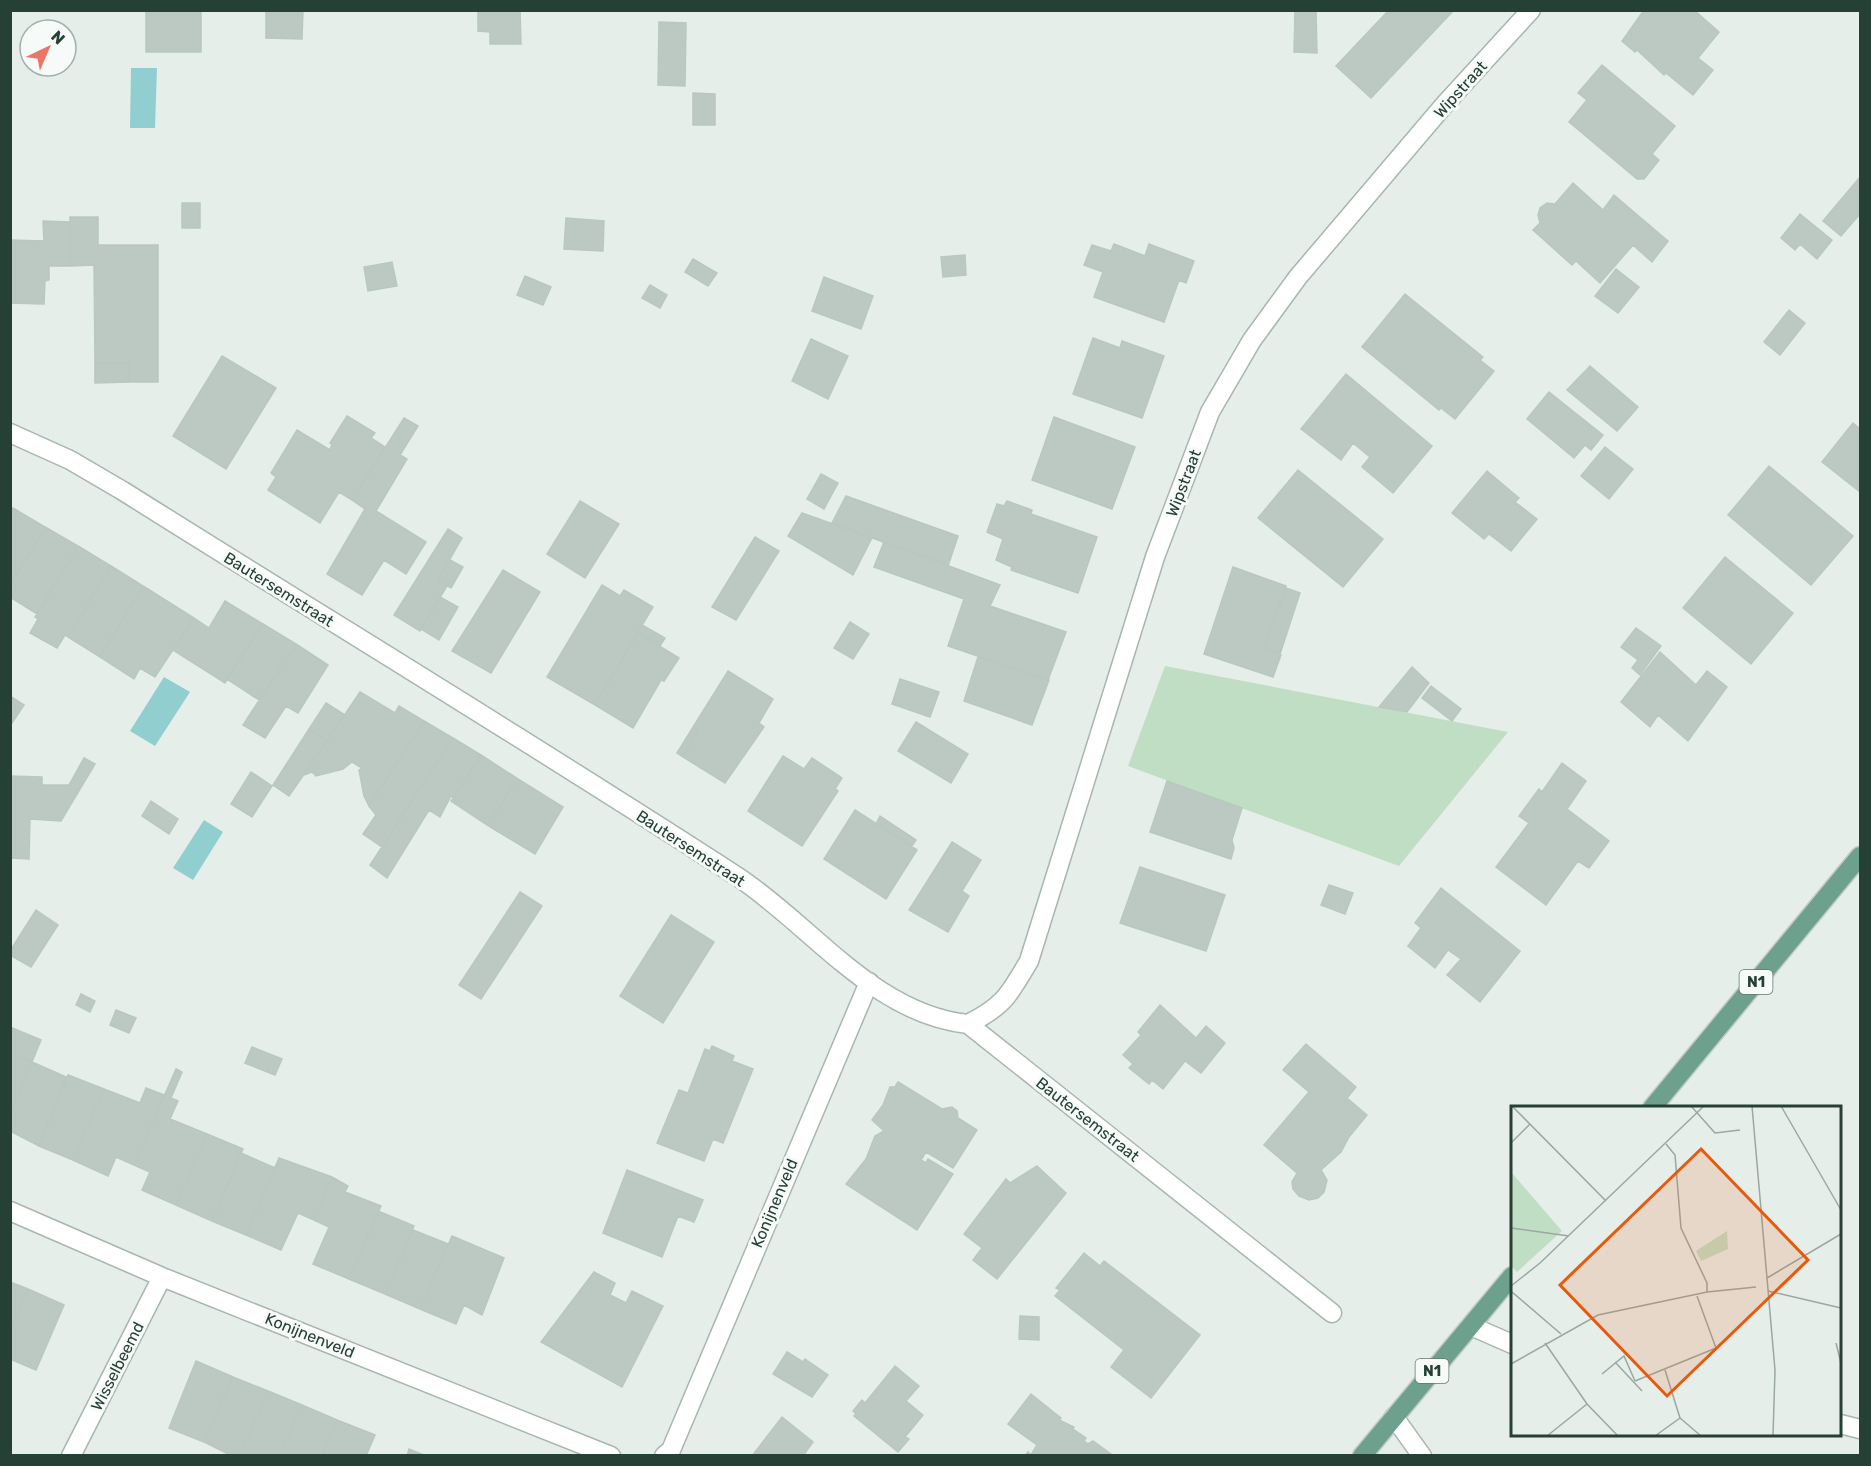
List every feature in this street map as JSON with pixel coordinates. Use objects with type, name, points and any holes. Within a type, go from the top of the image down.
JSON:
[{"type":"main road","name":"N1","points":[[1653,1106],[1860,856]]},
{"type":"main road","name":"N1","points":[[1362,1455],[1511,1277]]},
{"type":"street","name":"Wipstraat","points":[[968,1024],[995,1011],[1013,988],[1029,961],[1155,557],[1210,412],[1252,339],[1298,277],[1445,104],[1532,10]]},
{"type":"street","name":"Bautersemstraat","points":[[10,432],[70,460],[123,491],[741,879],[869,982],[942,1021],[968,1024],[1332,1313]]},
{"type":"street","name":"Konijnenveld","points":[[664,1455],[670,1450],[700,1383],[869,982]]},
{"type":"street","name":"Konijnenveld","points":[[10,1211],[162,1276],[611,1455]]},
{"type":"street","name":"Wisselbeemd","points":[[71,1455],[162,1276]]},
{"type":"street","points":[[1471,1326],[1511,1344]]},
{"type":"street","points":[[1394,1417],[1422,1455]]},
{"type":"street","points":[[1841,1424],[1860,1429]]},
{"type":"green space","points":[[1165,666],[1508,732],[1399,866],[1128,766]]},
{"type":"water","points":[[131,68],[157,68],[155,128],[130,128]]},
{"type":"water","points":[[164,677],[190,692],[155,746],[130,731]]},
{"type":"water","points":[[204,820],[223,832],[193,880],[173,868]]},
{"type":"building","points":[[146,10],[201,10],[201,52],[146,52]]},
{"type":"building","points":[[266,10],[303,10],[302,39],[266,38]]},
{"type":"building","points":[[478,10],[520,10],[521,44],[490,44],[490,32],[478,31]]},
{"type":"building","points":[[1295,10],[1316,10],[1317,53],[1294,52]]},
{"type":"building","points":[[1389,10],[1454,10],[1371,98],[1336,66]]},
{"type":"building","points":[[1644,10],[1694,10],[1719,32],[1698,58],[1713,70],[1693,95],[1666,73],[1664,75],[1637,50],[1635,52],[1622,41]]},
{"type":"building","points":[[659,22],[686,23],[685,86],[658,85]]},
{"type":"building","points":[[1602,65],[1675,126],[1652,154],[1659,160],[1644,179],[1637,179],[1569,122],[1587,100],[1578,93]]},
{"type":"building","points":[[693,93],[715,94],[715,125],[693,125]]},
{"type":"building","points":[[1860,177],[1860,214],[1841,236],[1823,221]]},
{"type":"building","points":[[1573,183],[1603,210],[1614,195],[1668,241],[1652,262],[1633,245],[1600,283],[1576,261],[1572,265],[1533,230],[1540,223],[1538,215],[1540,208],[1547,203],[1555,204]]},
{"type":"building","points":[[182,203],[200,203],[200,228],[182,228]]},
{"type":"building","points":[[1800,214],[1832,240],[1817,259],[1800,244],[1795,250],[1781,238]]},
{"type":"building","points":[[70,217],[98,217],[98,245],[158,245],[158,382],[129,382],[129,363],[95,363],[94,265],[70,266]]},
{"type":"building","points":[[566,218],[604,221],[603,251],[564,249]]},
{"type":"building","points":[[43,221],[70,222],[70,266],[49,266],[49,280],[45,281],[44,304],[10,303],[10,240],[44,241]]},
{"type":"building","points":[[1114,244],[1145,256],[1149,244],[1194,261],[1186,283],[1179,280],[1164,322],[1094,297],[1103,272],[1084,265],[1092,245],[1111,251]]},
{"type":"building","points":[[965,255],[966,275],[943,277],[941,257]]},
{"type":"building","points":[[693,259],[717,273],[708,286],[685,272]]},
{"type":"building","points":[[392,262],[397,286],[368,291],[364,267]]},
{"type":"building","points":[[1616,269],[1639,287],[1618,313],[1595,296]]},
{"type":"building","points":[[525,276],[551,287],[543,305],[517,295]]},
{"type":"building","points":[[824,277],[873,296],[861,329],[812,311]]},
{"type":"building","points":[[650,285],[667,295],[660,308],[642,298]]},
{"type":"building","points":[[1405,294],[1483,357],[1480,360],[1494,371],[1455,419],[1441,408],[1439,410],[1362,347]]},
{"type":"building","points":[[1789,310],[1805,323],[1780,355],[1764,342]]},
{"type":"building","points":[[1093,338],[1120,348],[1122,341],[1164,356],[1142,418],[1073,394]]},
{"type":"building","points":[[811,339],[848,356],[828,399],[792,381]]},
{"type":"building","points":[[222,356],[276,388],[226,469],[173,436]]},
{"type":"building","points":[[95,363],[129,363],[129,382],[95,383]]},
{"type":"building","points":[[1590,366],[1638,407],[1617,431],[1567,390]]},
{"type":"building","points":[[1346,374],[1432,446],[1393,493],[1362,467],[1370,457],[1353,443],[1341,460],[1301,429]]},
{"type":"building","points":[[1549,392],[1603,435],[1591,450],[1585,445],[1574,458],[1527,419]]},
{"type":"building","points":[[347,416],[375,433],[371,438],[385,447],[352,500],[339,492],[320,523],[268,490],[276,477],[271,473],[297,430],[330,450],[332,444],[330,443]]},
{"type":"building","points":[[1054,417],[1135,447],[1112,509],[1032,480]]},
{"type":"building","points":[[404,418],[418,426],[400,455],[407,459],[376,511],[426,542],[406,574],[384,560],[362,595],[327,574],[365,509],[352,500]]},
{"type":"building","points":[[1853,423],[1860,429],[1860,492],[1822,462]]},
{"type":"building","points":[[1605,447],[1633,469],[1609,499],[1581,476]]},
{"type":"building","points":[[1769,466],[1853,536],[1811,585],[1728,515]]},
{"type":"building","points":[[1298,470],[1383,539],[1343,587],[1258,518]]},
{"type":"building","points":[[1487,471],[1519,498],[1515,502],[1537,519],[1511,551],[1489,534],[1484,539],[1452,513]]},
{"type":"building","points":[[821,474],[838,483],[824,509],[807,499]]},
{"type":"building","points":[[846,496],[958,536],[948,566],[832,523]]},
{"type":"building","points":[[580,501],[619,524],[585,578],[547,554]]},
{"type":"building","points":[[1007,501],[1032,510],[1031,514],[1097,537],[1078,593],[1011,570],[1012,567],[996,560],[1003,539],[987,532],[997,504],[1004,506]]},
{"type":"building","points":[[13,508],[45,527],[10,586],[10,512]]},
{"type":"building","points":[[802,513],[872,538],[853,575],[788,536]]},
{"type":"building","points":[[45,527],[78,546],[37,614],[10,597],[10,586]]},
{"type":"building","points":[[448,529],[462,538],[438,580],[447,586],[420,631],[394,615]]},
{"type":"building","points":[[755,537],[779,551],[736,620],[712,607]]},
{"type":"building","points":[[884,542],[1000,585],[990,606],[1066,632],[1048,680],[948,646],[964,599],[874,567]]},
{"type":"building","points":[[78,546],[111,566],[68,637],[65,635],[57,648],[30,633],[38,619],[35,617]]},
{"type":"building","points":[[1725,557],[1793,613],[1751,664],[1683,608]]},
{"type":"building","points":[[450,560],[463,567],[451,588],[438,580]]},
{"type":"building","points":[[111,566],[143,586],[100,657],[68,637]]},
{"type":"building","points":[[1233,567],[1286,586],[1264,648],[1281,655],[1273,677],[1204,654]]},
{"type":"building","points":[[503,570],[540,592],[491,673],[452,651]]},
{"type":"building","points":[[602,585],[620,596],[624,590],[653,607],[595,705],[547,677]]},
{"type":"building","points":[[143,586],[194,618],[155,677],[140,668],[134,679],[100,657]]},
{"type":"building","points":[[1286,588],[1300,593],[1280,654],[1264,648]]},
{"type":"building","points":[[440,597],[458,607],[439,640],[421,629]]},
{"type":"building","points":[[225,601],[263,624],[225,683],[173,650],[194,618],[209,628]]},
{"type":"building","points":[[850,622],[869,634],[853,659],[834,648]]},
{"type":"building","points":[[263,624],[296,644],[259,700],[227,679]]},
{"type":"building","points":[[642,625],[665,638],[660,646],[638,633]]},
{"type":"building","points":[[1636,628],[1661,646],[1640,675],[1632,668],[1638,660],[1621,647]]},
{"type":"building","points":[[638,633],[679,658],[664,681],[661,680],[633,728],[595,705]]},
{"type":"building","points":[[296,644],[328,665],[298,713],[286,706],[265,738],[243,725]]},
{"type":"building","points":[[1660,652],[1696,685],[1707,671],[1727,687],[1688,741],[1658,715],[1650,727],[1621,702]]},
{"type":"building","points":[[978,657],[1049,680],[1032,725],[964,701]]},
{"type":"building","points":[[1412,667],[1429,683],[1407,712],[1379,707]]},
{"type":"building","points":[[728,671],[773,699],[759,723],[764,727],[725,783],[683,757],[698,731],[693,727]]},
{"type":"building","points":[[900,679],[939,692],[930,717],[892,704]]},
{"type":"building","points":[[1431,686],[1461,709],[1452,721],[1422,698]]},
{"type":"building","points":[[360,692],[395,713],[399,706],[424,721],[369,806],[364,796],[359,770],[362,768],[352,762],[343,769],[316,776],[312,772],[304,775]]},
{"type":"building","points":[[10,696],[24,705],[12,723],[10,722]]},
{"type":"building","points":[[326,703],[345,715],[327,741],[309,729]]},
{"type":"building","points":[[424,721],[453,738],[382,847],[363,834],[376,815],[369,806]]},
{"type":"building","points":[[916,722],[968,754],[951,783],[898,751]]},
{"type":"building","points":[[693,727],[698,731],[683,757],[677,753]]},
{"type":"building","points":[[309,729],[327,741],[289,796],[273,785]]},
{"type":"building","points":[[453,738],[481,755],[453,798],[451,796],[440,817],[429,810],[387,878],[370,865]]},
{"type":"building","points":[[481,755],[518,779],[487,825],[451,801]]},
{"type":"building","points":[[783,756],[804,769],[812,758],[842,778],[835,789],[838,791],[802,846],[748,811]]},
{"type":"building","points":[[84,758],[95,764],[61,821],[30,819],[29,859],[10,858],[10,776],[42,777],[42,785],[69,785]]},
{"type":"building","points":[[1562,763],[1586,781],[1567,809],[1609,841],[1589,868],[1578,861],[1546,905],[1496,867],[1529,823],[1519,816],[1539,789],[1542,792]]},
{"type":"building","points":[[251,772],[272,786],[252,817],[231,804]]},
{"type":"building","points":[[518,779],[563,807],[535,854],[487,825]]},
{"type":"building","points":[[1167,781],[1242,808],[1232,840],[1234,848],[1231,859],[1150,832]]},
{"type":"building","points":[[151,801],[178,819],[169,834],[142,816]]},
{"type":"building","points":[[855,810],[917,850],[886,899],[824,859]]},
{"type":"building","points":[[880,816],[916,840],[912,846],[876,824]]},
{"type":"building","points":[[952,842],[981,860],[962,891],[969,896],[948,932],[909,910]]},
{"type":"building","points":[[1140,867],[1225,895],[1206,951],[1120,923]]},
{"type":"building","points":[[1329,885],[1353,893],[1345,914],[1321,905]]},
{"type":"building","points":[[1441,888],[1520,951],[1480,1002],[1447,975],[1461,959],[1448,950],[1435,968],[1408,946],[1421,928],[1415,923]]},
{"type":"building","points":[[520,892],[542,906],[481,999],[459,985]]},
{"type":"building","points":[[36,910],[58,925],[31,967],[10,955],[10,951]]},
{"type":"building","points":[[671,915],[714,942],[663,1023],[620,996]]},
{"type":"building","points":[[81,994],[95,1001],[90,1012],[76,1005]]},
{"type":"building","points":[[1160,1005],[1196,1038],[1206,1026],[1225,1043],[1201,1073],[1185,1061],[1163,1089],[1152,1080],[1149,1084],[1129,1068],[1133,1064],[1123,1055],[1141,1035],[1138,1032]]},
{"type":"building","points":[[116,1010],[136,1018],[129,1033],[110,1025]]},
{"type":"building","points":[[10,1027],[41,1040],[32,1062],[10,1052]]},
{"type":"building","points":[[1306,1044],[1356,1087],[1347,1098],[1367,1115],[1349,1137],[1341,1152],[1321,1170],[1327,1180],[1324,1192],[1318,1198],[1309,1200],[1299,1196],[1293,1189],[1292,1182],[1297,1173],[1264,1145],[1309,1092],[1283,1070]]},
{"type":"building","points":[[712,1046],[734,1056],[732,1061],[753,1069],[723,1143],[713,1139],[704,1161],[657,1143],[679,1090],[688,1093],[705,1049],[710,1051]]},
{"type":"building","points":[[252,1047],[282,1059],[275,1075],[245,1063]]},
{"type":"building","points":[[10,1052],[32,1062],[10,1113]]},
{"type":"building","points":[[32,1062],[66,1077],[39,1146],[10,1131],[10,1113]]},
{"type":"building","points":[[176,1069],[182,1072],[171,1098],[178,1101],[170,1119],[207,1134],[176,1205],[142,1190],[150,1172],[134,1165]]},
{"type":"building","points":[[68,1075],[104,1089],[73,1160],[39,1146]]},
{"type":"building","points":[[898,1082],[942,1109],[952,1107],[957,1111],[958,1118],[977,1130],[953,1168],[926,1152],[921,1160],[926,1163],[928,1159],[953,1174],[917,1230],[846,1184],[866,1159],[875,1136],[884,1131],[872,1120],[883,1105],[890,1087],[895,1087]]},
{"type":"building","points":[[146,1088],[164,1095],[134,1165],[116,1157],[108,1176],[73,1160],[104,1089],[140,1103]]},
{"type":"building","points":[[207,1134],[243,1149],[212,1221],[176,1205]]},
{"type":"building","points":[[241,1153],[275,1168],[246,1235],[212,1221]]},
{"type":"building","points":[[279,1158],[332,1177],[314,1220],[298,1213],[281,1250],[246,1235]]},
{"type":"building","points":[[1037,1166],[1066,1193],[997,1279],[973,1260],[982,1248],[964,1234],[1006,1179],[1010,1183]]},
{"type":"building","points":[[627,1170],[703,1200],[694,1222],[678,1216],[662,1257],[603,1233]]},
{"type":"building","points":[[332,1177],[348,1186],[345,1192],[381,1206],[349,1279],[313,1264],[329,1227],[314,1220]]},
{"type":"building","points":[[378,1211],[414,1226],[385,1294],[349,1279]]},
{"type":"building","points":[[413,1230],[448,1244],[420,1309],[385,1294]]},
{"type":"building","points":[[452,1236],[504,1258],[482,1315],[464,1305],[456,1324],[420,1309]]},
{"type":"building","points":[[1084,1253],[1100,1266],[1104,1261],[1200,1335],[1151,1398],[1111,1367],[1124,1350],[1055,1296],[1060,1290],[1056,1288]]},
{"type":"building","points":[[594,1272],[615,1283],[610,1295],[626,1303],[632,1291],[663,1306],[622,1387],[541,1342]]},
{"type":"building","points":[[10,1282],[28,1289],[10,1332]]},
{"type":"building","points":[[28,1289],[64,1305],[36,1370],[10,1359],[10,1332]]},
{"type":"building","points":[[1020,1316],[1039,1317],[1039,1340],[1019,1339]]},
{"type":"building","points":[[787,1352],[803,1362],[805,1359],[828,1375],[812,1397],[773,1374]]},
{"type":"building","points":[[196,1361],[233,1377],[204,1442],[169,1428]]},
{"type":"building","points":[[895,1366],[919,1386],[906,1401],[923,1415],[905,1437],[909,1439],[898,1452],[854,1416],[856,1414],[853,1411],[862,1400],[865,1403]]},
{"type":"building","points":[[233,1377],[268,1391],[240,1456],[232,1456],[204,1442]]},
{"type":"building","points":[[268,1391],[302,1405],[280,1456],[240,1456]]},
{"type":"building","points":[[1031,1394],[1061,1418],[1059,1420],[1074,1427],[1073,1429],[1086,1438],[1084,1441],[1088,1444],[1093,1441],[1111,1454],[1025,1456],[1028,1452],[1031,1455],[1037,1445],[1008,1424]]},
{"type":"building","points":[[302,1405],[337,1420],[322,1456],[280,1456]]},
{"type":"building","points":[[782,1417],[813,1442],[803,1456],[752,1456]]},
{"type":"building","points":[[337,1420],[375,1435],[366,1456],[322,1456]]},
{"type":"building","points":[[409,1449],[426,1456],[407,1456]]}]
